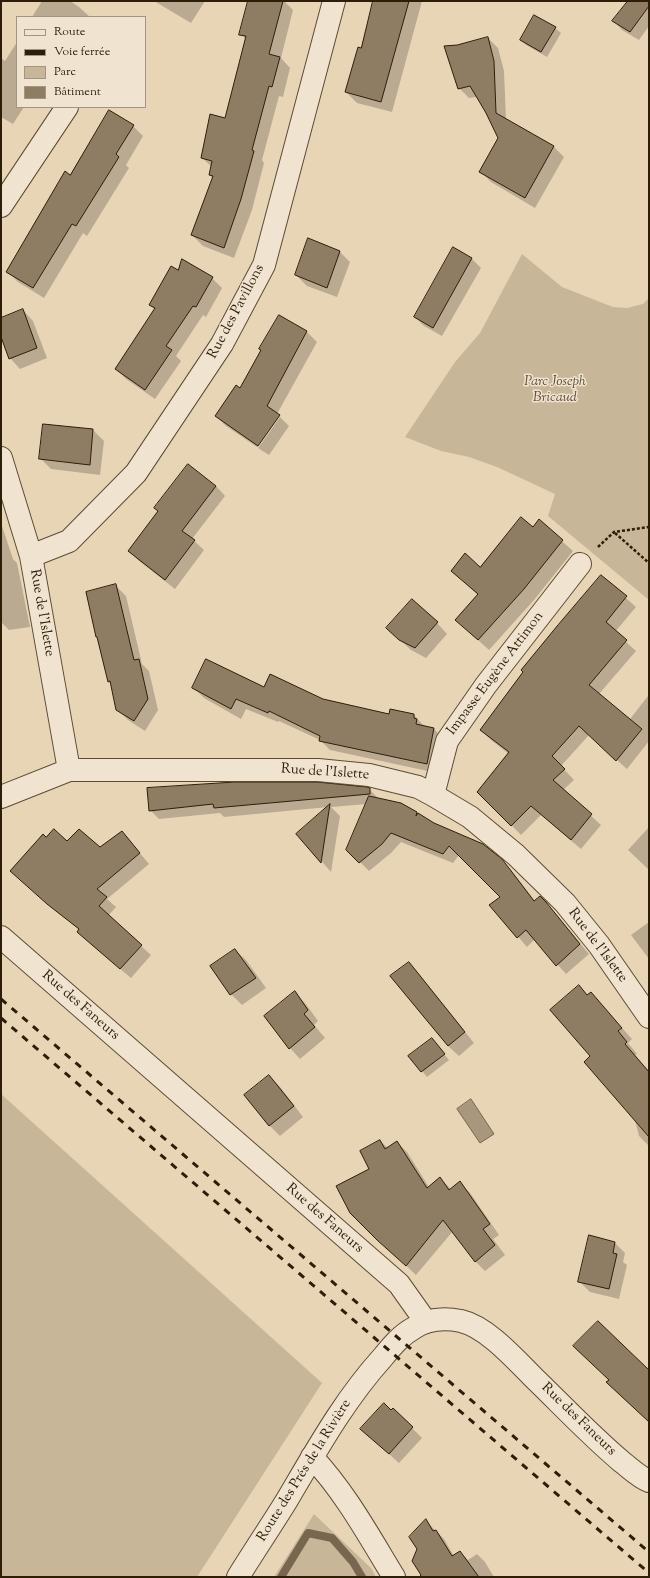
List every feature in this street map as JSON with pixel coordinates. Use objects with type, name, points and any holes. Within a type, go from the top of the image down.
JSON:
[{"type":"street","name":"Rue des Pavillons","points":[[31,556],[69,541],[136,473],[222,344],[264,265],[334,1]]},
{"type":"street","points":[[1,206],[66,108]]},
{"type":"street","name":"Rue de l'Islette","points":[[1,458],[31,556],[69,770]]},
{"type":"street","name":"Impasse Eugène Attimon","points":[[433,794],[447,741],[486,684],[580,564]]},
{"type":"street","name":"Rue de l'Islette","points":[[1,797],[69,770],[318,770],[369,775],[418,787],[433,794],[470,817],[516,855],[565,903],[599,945],[649,1017]]},
{"type":"street","name":"Rue des Faneurs","points":[[1,937],[399,1284],[426,1322],[438,1320],[461,1321],[476,1327],[512,1356],[608,1450],[630,1469],[649,1481]]},
{"type":"street","name":"Route des Prés de la Rivière","points":[[238,1577],[339,1414],[374,1366],[399,1339],[414,1327],[426,1322]]},
{"type":"street","points":[[312,1457],[353,1510],[394,1577]]},
{"type":"path","points":[[580,564],[614,532],[649,527]]},
{"type":"path","points":[[614,532],[649,563]]},
{"type":"green space","name":"Parc Joseph Bricaud","points":[[522,254],[562,287],[613,307],[627,308],[643,304],[649,298],[649,600],[548,516],[555,494],[497,467],[469,457],[441,451],[405,437],[455,362],[480,333]]},
{"type":"green space","points":[[1,1094],[322,1383],[197,1577],[1,1577]]},
{"type":"green space","points":[[314,1514],[371,1568],[376,1577],[274,1577]]},
{"type":"shaded area","points":[[471,1099],[494,1134],[480,1143],[457,1109]]},
{"type":"building","points":[[248,1],[283,1],[269,54],[280,57],[272,87],[269,86],[241,199],[224,248],[191,235],[213,176],[209,175],[212,161],[201,158],[210,114],[225,118],[246,36],[239,35]]},
{"type":"building","points":[[373,1],[409,1],[381,102],[345,92],[358,47],[361,48]]},
{"type":"building","points":[[628,1],[649,1],[649,6],[630,32],[612,21]]},
{"type":"building","points":[[534,15],[556,27],[541,52],[520,40]]},
{"type":"building","points":[[488,37],[494,61],[496,113],[554,146],[525,198],[479,172],[498,138],[486,113],[470,86],[458,89],[444,46],[457,45]]},
{"type":"building","points":[[109,110],[134,125],[116,154],[119,157],[76,226],[72,224],[33,288],[6,272],[65,171],[70,175]]},
{"type":"building","points":[[308,238],[340,251],[327,288],[295,275]]},
{"type":"building","points":[[453,247],[472,258],[433,328],[414,317]]},
{"type":"building","points":[[182,259],[213,277],[196,307],[193,306],[166,346],[172,350],[145,390],[115,369],[155,308],[149,305],[171,266],[178,270]]},
{"type":"building","points":[[23,309],[37,348],[9,359],[1,337],[1,318]]},
{"type":"building","points":[[279,315],[307,331],[267,406],[280,415],[258,446],[215,416],[236,385],[240,388],[261,350],[259,349]]},
{"type":"building","points":[[43,424],[93,429],[90,465],[39,459]]},
{"type":"building","points":[[188,464],[216,486],[182,531],[195,540],[165,580],[128,551],[158,511],[154,508]]},
{"type":"building","points":[[521,517],[533,527],[539,519],[563,540],[524,589],[478,640],[455,620],[478,594],[451,571],[465,553],[480,567]]},
{"type":"building","points":[[601,575],[627,596],[606,622],[627,640],[589,685],[642,729],[616,761],[579,726],[552,756],[565,769],[553,780],[592,814],[571,840],[531,806],[511,826],[477,792],[509,752],[480,730],[523,672],[521,670]]},
{"type":"building","points":[[116,584],[134,660],[139,659],[148,699],[134,721],[116,710],[110,681],[108,682],[96,637],[86,592]]},
{"type":"building","points":[[412,599],[438,622],[415,648],[399,640],[386,628]]},
{"type":"building","points":[[206,659],[264,687],[270,674],[323,699],[389,714],[390,709],[414,714],[414,718],[417,719],[416,724],[434,728],[427,764],[319,741],[320,736],[269,711],[268,713],[236,699],[231,709],[192,688]]},
{"type":"building","points":[[235,782],[317,782],[367,787],[370,788],[370,794],[214,808],[213,804],[149,811],[147,788]]},
{"type":"building","points":[[369,796],[401,803],[417,812],[416,816],[418,813],[434,823],[483,844],[502,859],[534,901],[540,896],[546,902],[580,944],[556,966],[526,930],[517,938],[489,905],[500,897],[449,846],[443,854],[391,833],[382,844],[359,863],[346,850]]},
{"type":"building","points":[[330,804],[321,863],[296,834]]},
{"type":"building","points":[[54,829],[67,841],[79,829],[100,847],[122,831],[140,853],[97,889],[107,897],[99,906],[142,945],[120,969],[77,932],[79,929],[47,904],[10,871],[43,834],[46,837]]},
{"type":"building","points":[[235,949],[256,978],[230,995],[210,966]]},
{"type":"building","points":[[409,962],[465,1032],[448,1046],[390,976]]},
{"type":"building","points":[[579,985],[587,995],[591,992],[622,1028],[618,1031],[627,1042],[625,1044],[649,1072],[649,1137],[584,1062],[590,1056],[550,1010]]},
{"type":"building","points":[[295,991],[308,1010],[304,1014],[315,1027],[289,1049],[264,1016]]},
{"type":"building","points":[[432,1038],[445,1054],[421,1072],[408,1056]]},
{"type":"building","points":[[269,1075],[294,1106],[269,1126],[244,1095]]},
{"type":"building","points":[[380,1140],[385,1149],[397,1141],[427,1188],[440,1177],[449,1190],[460,1181],[490,1224],[483,1229],[495,1245],[475,1262],[443,1220],[406,1266],[377,1240],[350,1213],[336,1186],[369,1169],[360,1151]]},
{"type":"building","points":[[589,1235],[615,1242],[613,1253],[617,1254],[609,1289],[578,1282]]},
{"type":"building","points":[[598,1321],[649,1370],[649,1422],[606,1382],[609,1380],[573,1346]]},
{"type":"building","points":[[384,1403],[391,1410],[393,1408],[413,1427],[389,1454],[360,1429]]},
{"type":"building","points":[[426,1519],[433,1531],[436,1530],[452,1556],[460,1551],[479,1577],[419,1577],[421,1575],[412,1561],[417,1549],[409,1537]]},
{"type":"waterway","points":[[281,1577],[308,1533],[332,1538],[353,1562],[362,1577]]},
{"type":"railway","points":[[1,999],[649,1552]]},
{"type":"railway","points":[[1,1018],[649,1573]]}]
